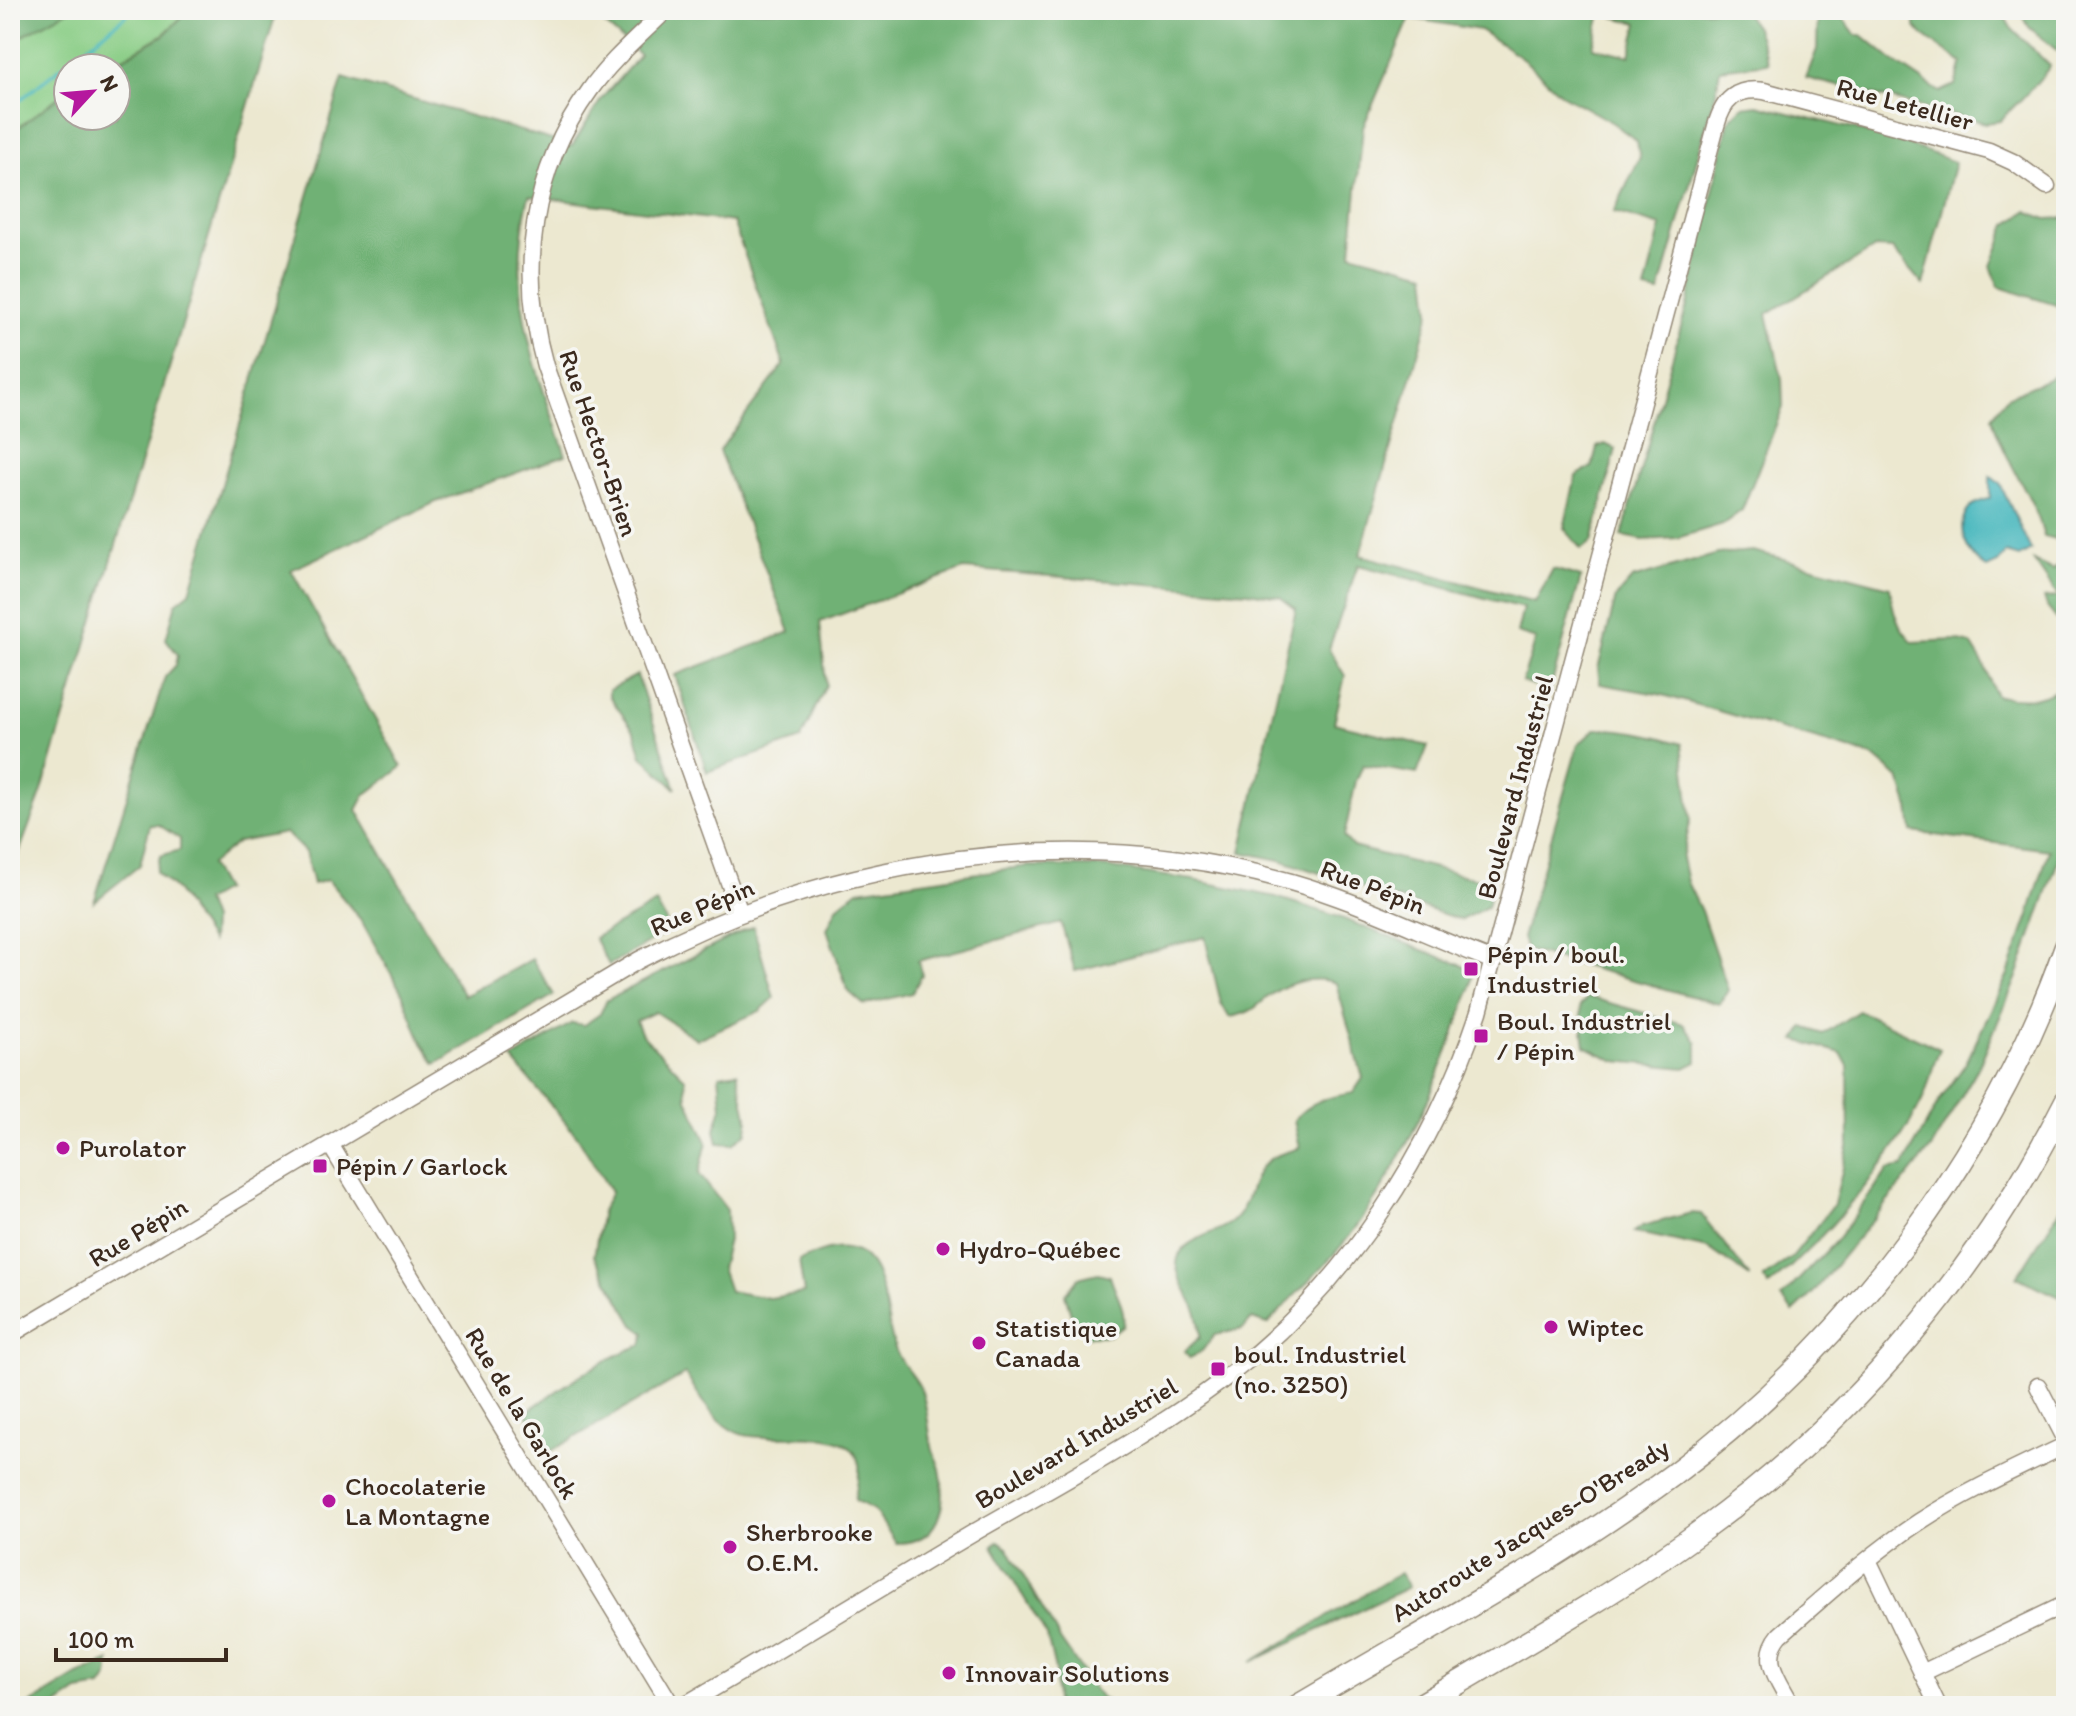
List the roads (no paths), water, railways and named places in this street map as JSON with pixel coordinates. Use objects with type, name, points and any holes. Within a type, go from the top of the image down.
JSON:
[{"type":"highway","name":"Autoroute Jacques-O'Bready","points":[[1298,1706],[1556,1553],[1635,1502],[1710,1445],[1792,1373],[1867,1291],[1951,1177],[2020,1054],[2066,946]]},
{"type":"highway","points":[[1419,1706],[1674,1550],[1748,1495],[1818,1434],[1893,1355],[1950,1285],[2016,1189],[2065,1103]]},
{"type":"street","name":"Rue Hector-Brien","points":[[666,10],[606,70],[567,127],[550,164],[538,205],[532,248],[531,290],[545,366],[740,913]]},
{"type":"street","name":"Rue Letellier","points":[[1741,92],[1756,90],[1775,94],[1982,149],[2013,162],[2047,186]]},
{"type":"street","name":"Boulevard Industriel","points":[[683,1706],[1162,1421],[1222,1380],[1268,1341],[1314,1295],[1353,1249],[1417,1154],[1460,1063],[1494,961],[1716,126],[1724,103],[1741,92]]},
{"type":"street","name":"Rue Pépin","points":[[10,1335],[618,972],[687,935],[740,913],[835,883],[931,863],[1052,852],[1131,855],[1225,868],[1321,891],[1383,913],[1494,961]]},
{"type":"street","name":"Rue de la Garlock","points":[[331,1146],[672,1706]]},
{"type":"street","points":[[1792,1706],[1772,1664],[1770,1651],[1774,1642],[1868,1560],[1946,1505],[2066,1443],[2038,1386]]},
{"type":"street","points":[[1868,1560],[1938,1706]]},
{"type":"street","points":[[1922,1673],[2066,1604]]},
{"type":"water","points":[[1990,476],[2000,484],[2031,550],[2019,557],[2006,553],[1998,563],[1987,568],[1968,549],[1963,522],[1972,506],[1990,498]]},
{"type":"waterway","points":[[10,108],[133,10]]},
{"type":"place","name":"Pépin / boul. Industriel","points":[[1471,969]]},
{"type":"place","name":"Boul. Industriel / Pépin","points":[[1481,1036]]},
{"type":"place","name":"Purolator","points":[[63,1148]]},
{"type":"place","name":"Pépin / Garlock","points":[[320,1166]]},
{"type":"place","name":"Hydro-Québec","points":[[943,1249]]},
{"type":"place","name":"Wiptec","points":[[1551,1327]]},
{"type":"place","name":"Statistique Canada","points":[[979,1343]]},
{"type":"place","name":"boul. Industriel (no. 3250)","points":[[1218,1369]]},
{"type":"place","name":"Chocolaterie La Montagne","points":[[329,1501]]},
{"type":"place","name":"Sherbrooke O.E.M.","points":[[730,1547]]},
{"type":"place","name":"Innovair Solutions","points":[[949,1673]]}]
